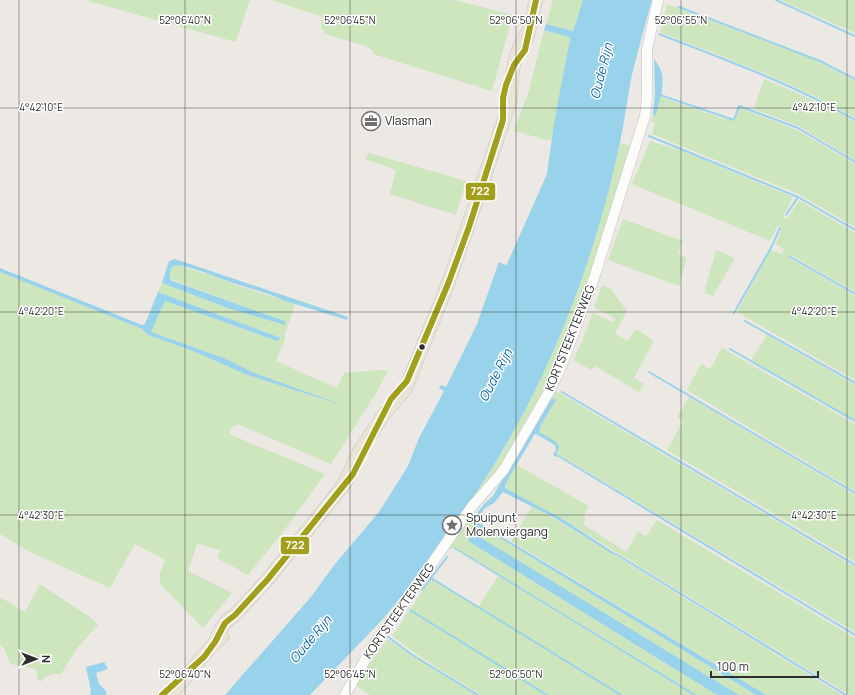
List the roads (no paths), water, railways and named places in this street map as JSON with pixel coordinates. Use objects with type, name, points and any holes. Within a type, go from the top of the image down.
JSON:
[{"type":"main road","points":[[169,695],[177,688],[215,642],[223,636],[235,615],[268,579],[342,488],[359,452],[370,438],[384,414],[399,399],[405,390],[407,381],[451,277],[469,228],[511,99],[513,71],[525,50],[536,0]]},
{"type":"main road","points":[[162,695],[181,677],[189,672]]},
{"type":"street","name":"KORTSTEEKTERWEG","points":[[344,695],[375,643],[473,505],[503,470],[549,392],[562,366],[594,278],[645,116],[647,98],[647,49],[658,0]]},
{"type":"water","name":"Oude Rijn","points":[[583,0],[652,0],[631,79],[621,139],[593,246],[576,295],[534,392],[510,438],[483,482],[454,523],[454,528],[450,527],[411,585],[382,620],[310,695],[225,695],[310,598],[335,564],[379,512],[408,466],[419,438],[444,391],[439,388],[441,385],[446,387],[477,324],[499,262],[506,265],[507,264],[547,174],[554,123],[570,39],[569,37],[544,30],[546,24],[573,31]]},
{"type":"water","points":[[654,59],[659,65],[663,79],[662,93],[656,115],[653,115],[655,93]]},
{"type":"water","points":[[175,259],[348,317],[347,320],[282,300],[195,269],[174,265],[170,270],[170,280],[285,321],[285,325],[230,309],[162,283],[169,261]]},
{"type":"water","points":[[0,268],[142,325],[145,324],[158,292],[281,338],[277,341],[165,301],[151,332],[224,358],[252,372],[345,406],[245,374],[193,351],[148,335],[142,329],[0,272]]},
{"type":"water","points":[[550,398],[556,400],[541,425],[539,432],[556,442],[559,447],[556,457],[553,455],[556,450],[555,445],[536,434],[534,435],[505,485],[505,488],[564,520],[616,554],[611,553],[553,517],[503,492],[494,503],[485,508],[477,519],[477,522],[766,695],[756,695],[502,539],[472,524],[471,521],[484,504],[493,496]]},
{"type":"water","points":[[473,533],[739,695],[717,695],[468,541]]},
{"type":"water","points":[[454,547],[697,695],[693,695],[453,548]]},
{"type":"water","points":[[104,662],[108,669],[96,673],[99,684],[106,691],[106,695],[90,695],[91,691],[86,667]]},
{"type":"waterway","points":[[776,0],[855,36]]},
{"type":"waterway","points":[[679,7],[820,61],[855,79]]},
{"type":"waterway","points":[[659,34],[783,84],[808,95],[855,120]]},
{"type":"waterway","points":[[660,95],[734,120],[739,106],[798,128],[855,162]]},
{"type":"waterway","points":[[649,136],[798,197],[855,230]]},
{"type":"waterway","points":[[786,215],[798,197]]},
{"type":"waterway","points":[[734,313],[772,246],[780,228]]},
{"type":"waterway","points":[[789,256],[855,294]]},
{"type":"waterway","points":[[745,321],[855,383]]},
{"type":"waterway","points":[[730,349],[855,421]]},
{"type":"waterway","points":[[649,372],[855,493]]},
{"type":"waterway","points":[[562,392],[855,565]]},
{"type":"waterway","points":[[557,455],[855,635]]},
{"type":"waterway","points":[[616,554],[846,695]]},
{"type":"waterway","points":[[422,590],[447,557]]},
{"type":"waterway","points":[[431,578],[621,695]]},
{"type":"waterway","points":[[410,610],[547,695]]},
{"type":"waterway","points":[[388,637],[411,654],[478,695]]},
{"type":"place","name":"Vlasman","points":[[371,121]]},
{"type":"place","name":"Spuipunt Molenviergang","points":[[452,525]]}]
